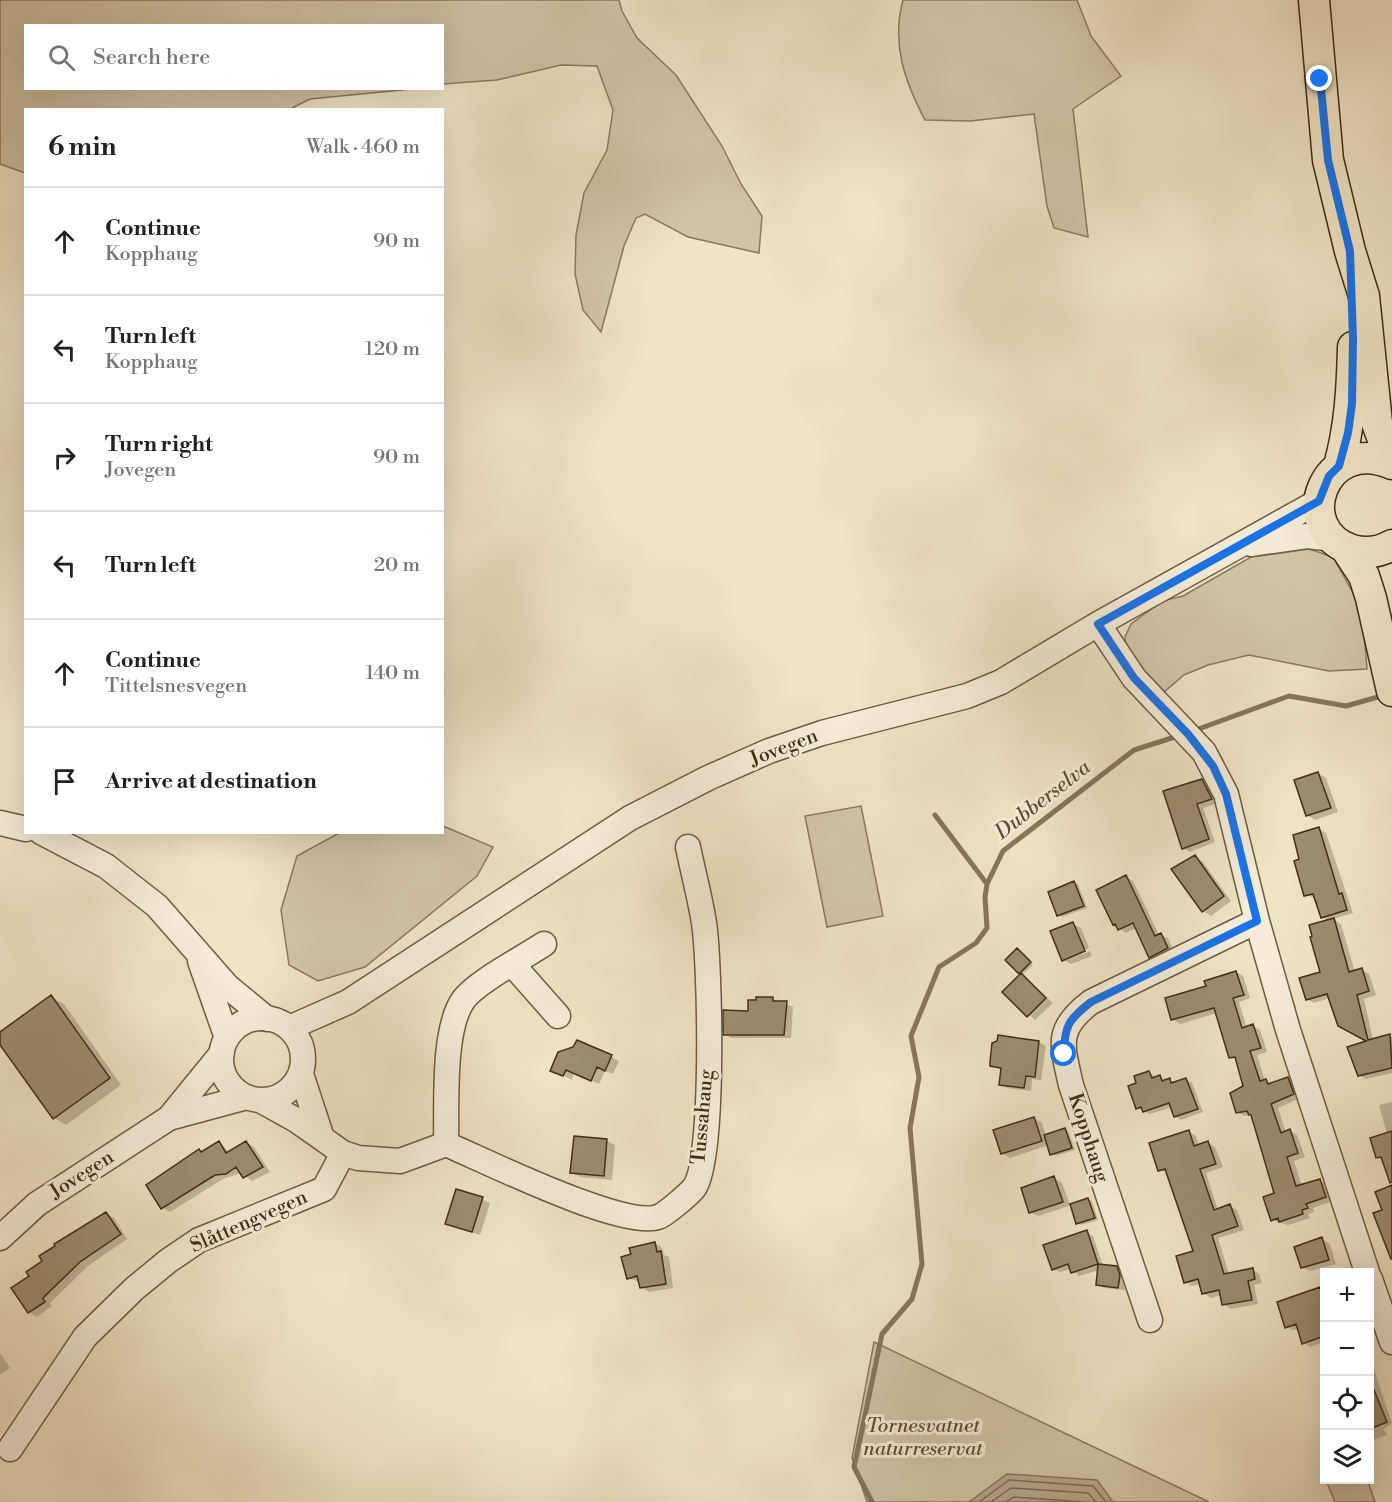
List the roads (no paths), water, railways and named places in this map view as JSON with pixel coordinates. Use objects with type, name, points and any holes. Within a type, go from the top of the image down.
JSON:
[{"type":"main road","points":[[1314,0],[1328,160],[1350,251],[1364,296],[1377,423],[1392,464]]},
{"type":"main road","points":[[1350,251],[1353,339],[1352,404],[1348,433],[1339,466],[1325,482],[1319,501],[1320,516],[1364,576],[1392,691]]},
{"type":"main road","points":[[1339,466],[1365,457],[1392,464]]},
{"type":"main road","points":[[1340,543],[1360,552],[1375,552],[1392,545]]},
{"type":"street","name":"Jovegen","points":[[302,1048],[348,1002],[630,818],[708,778],[769,751],[822,733],[967,696],[1002,682],[1098,624],[1319,501]]},
{"type":"street","name":"Jovegen","points":[[1243,544],[1307,536],[1340,543]]},
{"type":"street","points":[[1098,624],[1134,678],[1188,734],[1213,766],[1226,794],[1257,921],[1312,1108],[1366,1268]]},
{"type":"street","points":[[0,823],[24,829]]},
{"type":"street","points":[[45,834],[106,866],[157,906],[227,986],[278,1023],[302,1048],[301,1074],[322,1138]]},
{"type":"street","name":"Tussahaug","points":[[446,1144],[600,1209],[635,1219],[660,1217],[694,1188],[704,1148],[711,995],[704,922],[688,847]]},
{"type":"street","name":"Kopphaug","points":[[1150,1320],[1071,1085],[1064,1054],[1064,1034],[1073,1016],[1091,1002],[1257,921]]},
{"type":"street","points":[[199,956],[224,1046],[222,1066],[227,1080],[236,1090],[322,1138],[343,1153],[358,1158],[400,1161],[446,1144],[450,1035],[455,1015],[464,998],[544,944]]},
{"type":"street","points":[[513,965],[558,1016]]},
{"type":"street","name":"Jovegen","points":[[278,1023],[348,1002]]},
{"type":"street","points":[[224,1046],[244,1023],[278,1023]]},
{"type":"street","name":"Jovegen","points":[[0,1238],[37,1204],[169,1118],[224,1046]]},
{"type":"street","points":[[254,1098],[273,1099],[285,1093],[301,1074]]},
{"type":"street","name":"Jovegen","points":[[169,1118],[254,1098]]},
{"type":"street","name":"Slåttengvegen","points":[[10,1449],[85,1336],[134,1289],[199,1240],[324,1189],[343,1153]]},
{"type":"street","points":[[1374,1290],[1392,1342]]},
{"type":"water","points":[[1007,1474],[1097,1480],[1113,1502],[969,1502]]},
{"type":"waterway","name":"Dubberselva","points":[[1193,731],[1289,696],[1346,706],[1385,695]]},
{"type":"waterway","name":"Dubberselva","points":[[872,1502],[854,1467],[882,1334],[912,1299],[922,1264],[910,1128],[919,1077],[911,1036],[939,967],[976,943],[987,928],[985,897],[987,884],[1003,851],[1134,750],[1178,736]]},
{"type":"waterway","points":[[935,815],[987,884]]},
{"type":"park label","name":"Tornesvatnet naturreservat","points":[[923,1438]]}]
